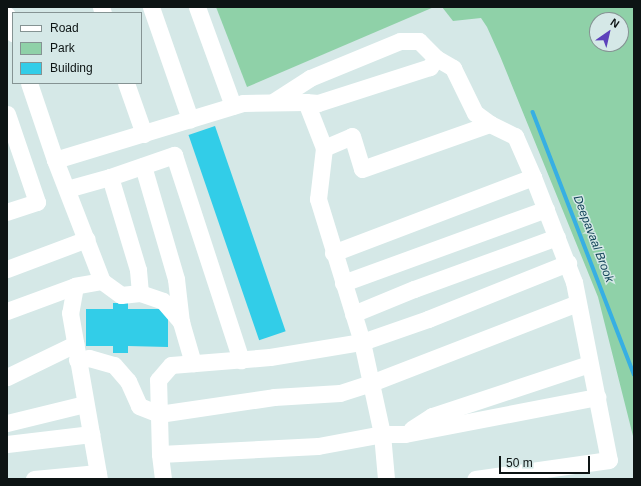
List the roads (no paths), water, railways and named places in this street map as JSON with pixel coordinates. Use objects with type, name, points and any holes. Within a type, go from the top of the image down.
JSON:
[{"type":"lane","points":[[151,7],[190,119]]},
{"type":"lane","points":[[197,7],[234,106]]},
{"type":"lane","points":[[272,102],[310,78],[400,41],[419,41],[436,58],[453,68],[475,113],[490,124],[515,136],[568,263],[574,282],[609,460],[475,479]]},
{"type":"lane","points":[[55,160],[243,103],[318,103],[430,67],[436,58]]},
{"type":"lane","points":[[30,84],[55,160],[87,239],[102,281],[121,295],[140,293],[163,301],[181,322]]},
{"type":"lane","points":[[126,84],[144,134]]},
{"type":"lane","points":[[306,102],[324,148],[318,199],[333,253],[362,342],[382,434],[386,479]]},
{"type":"lane","points":[[7,114],[37,202],[7,212]]},
{"type":"lane","points":[[324,148],[352,136],[362,169],[490,124]]},
{"type":"lane","points":[[67,189],[174,155],[241,360]]},
{"type":"lane","points":[[143,166],[176,279],[181,322],[193,364]]},
{"type":"lane","points":[[110,176],[138,270],[140,293]]},
{"type":"lane","points":[[333,253],[533,177]]},
{"type":"lane","points":[[343,283],[546,209]]},
{"type":"lane","points":[[353,314],[414,289],[557,237]]},
{"type":"lane","points":[[7,269],[87,239]]},
{"type":"lane","points":[[163,479],[160,454],[158,380],[171,365],[270,357],[362,342],[428,319],[568,263]]},
{"type":"lane","points":[[7,312],[75,286],[102,281]]},
{"type":"lane","points":[[34,479],[99,476],[70,313],[75,286]]},
{"type":"lane","points":[[7,377],[76,352],[89,358],[114,365],[128,381],[139,406],[159,414],[274,397],[340,393],[371,383],[578,303]]},
{"type":"lane","points":[[405,434],[432,416],[589,364]]},
{"type":"lane","points":[[160,454],[318,446],[382,434],[405,434],[597,397]]},
{"type":"lane","points":[[7,423],[85,404]]},
{"type":"lane","points":[[7,444],[91,434]]},
{"type":"waterway","name":"Deepavaal Brook","points":[[533,112],[634,374]]}]
